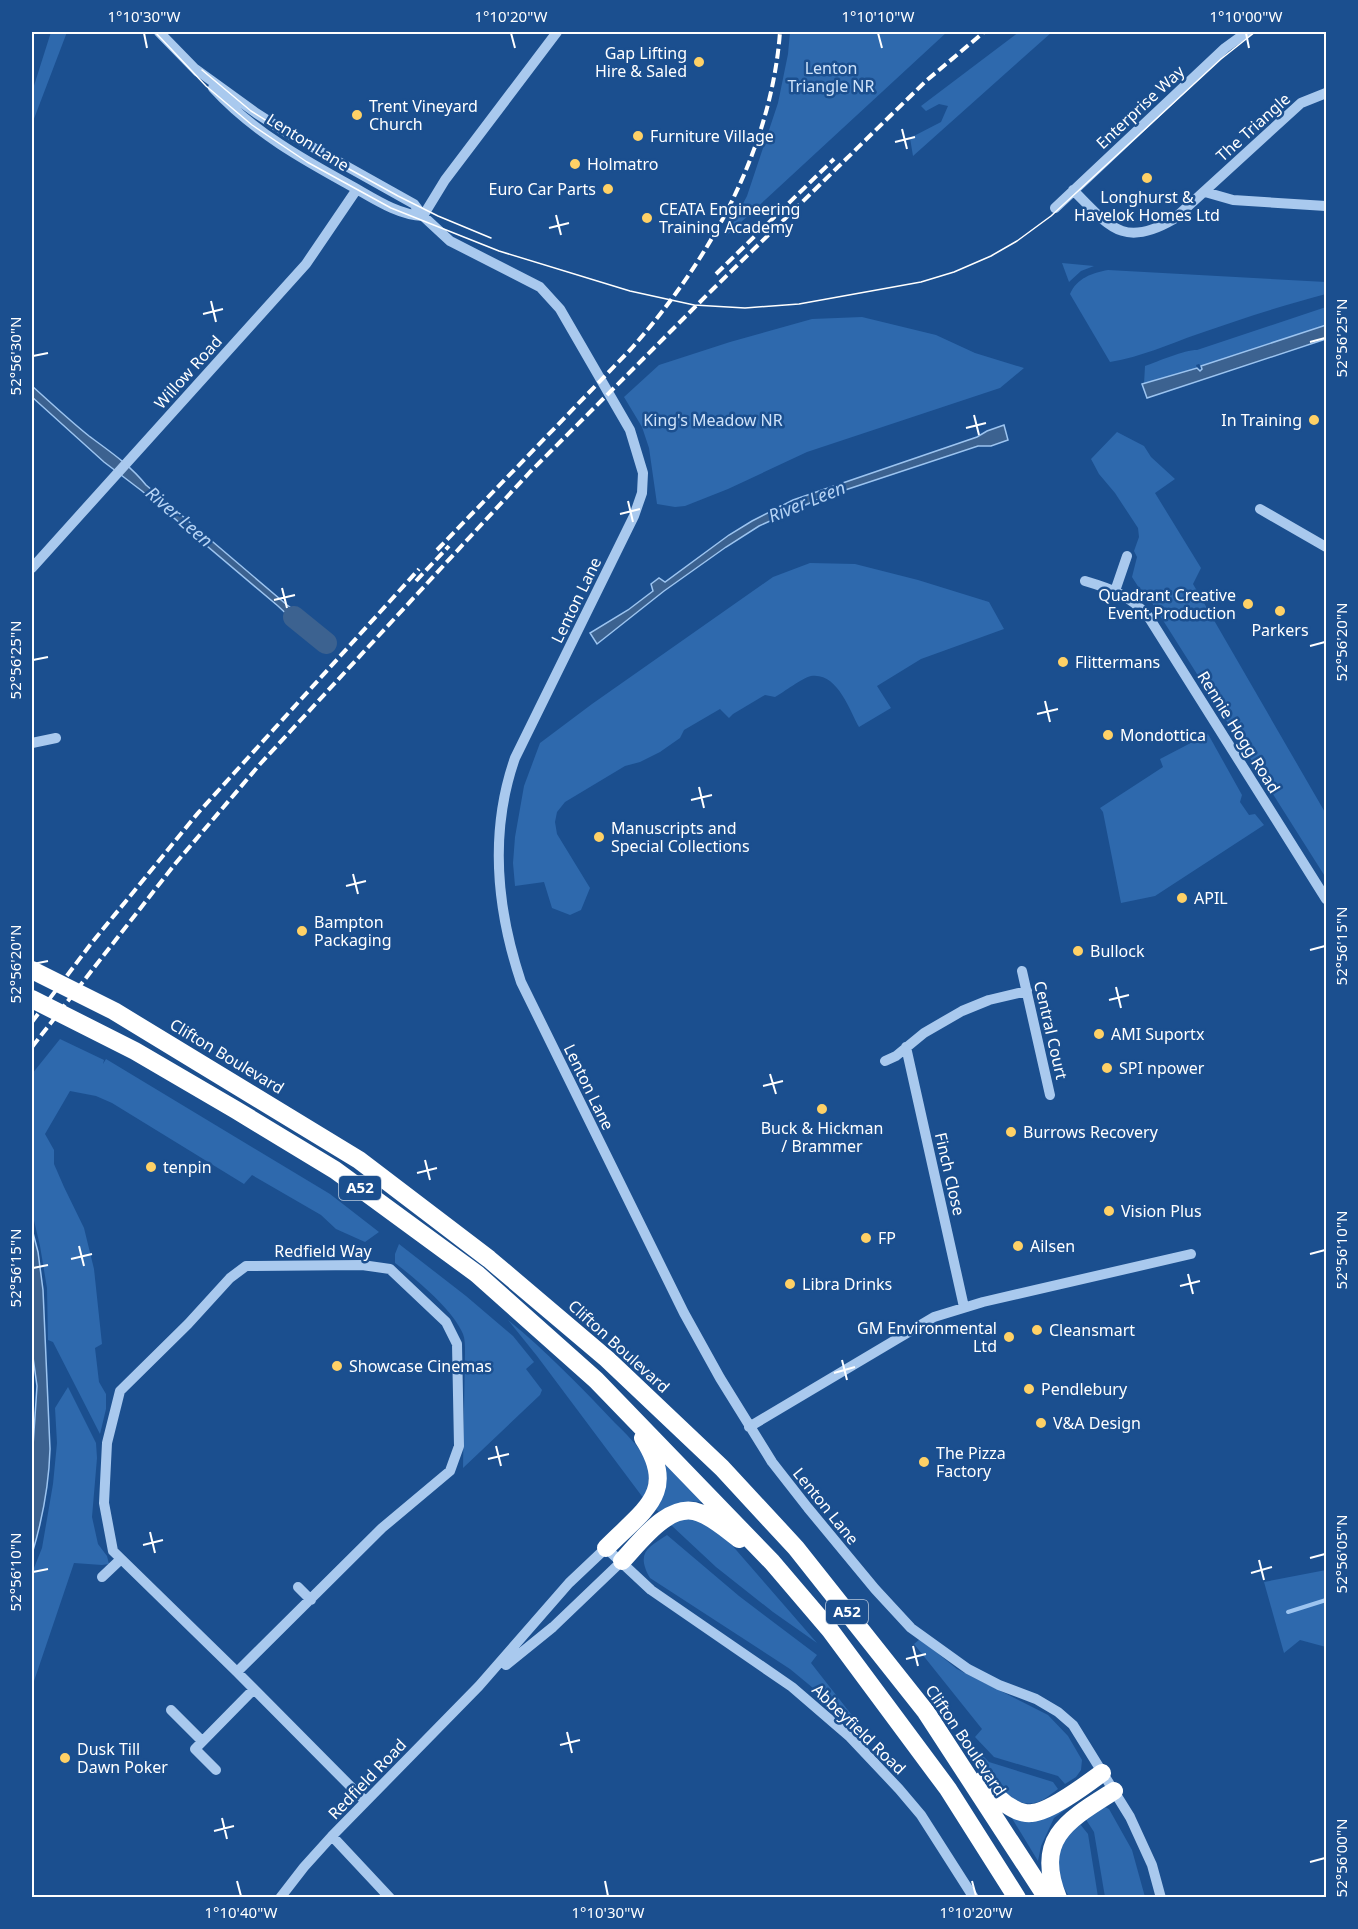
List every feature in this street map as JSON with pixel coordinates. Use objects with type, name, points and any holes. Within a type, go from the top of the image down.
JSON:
[{"type":"highway","name":"Clifton Boulevard","points":[[32,970],[114,1011],[358,1160],[489,1258],[607,1359],[722,1468],[796,1548],[926,1712],[1047,1898]]},
{"type":"highway","name":"A52","points":[[32,999],[99,1032],[236,1110],[335,1170],[477,1274],[607,1391],[772,1562],[830,1630],[941,1779],[1017,1898]]},
{"type":"highway","points":[[606,1548],[646,1508],[657,1490],[658,1478],[655,1459],[644,1440],[607,1391]]},
{"type":"highway","points":[[622,1561],[660,1521],[678,1511],[699,1512],[772,1562]]},
{"type":"highway","points":[[926,1712],[997,1797],[1021,1812],[1034,1813],[1044,1809],[1078,1791],[1102,1773]]},
{"type":"highway","points":[[1059,1898],[1053,1884],[1049,1859],[1057,1836],[1078,1814],[1114,1791]]},
{"type":"street","name":"Lenton Lane","points":[[159,32],[234,110],[289,150],[393,208],[413,216],[423,216]]},
{"type":"street","points":[[423,216],[445,180],[557,32]]},
{"type":"street","name":"Enterprise Way","points":[[1055,208],[1225,48],[1247,32]]},
{"type":"street","name":"Lenton Lane","points":[[194,68],[272,124],[414,204],[423,216],[450,241],[540,287],[560,309],[630,430],[643,473],[642,493],[634,516],[515,758],[504,792],[498,855],[501,904],[510,949],[521,982],[684,1313],[749,1427],[772,1462],[808,1508],[911,1628],[968,1669],[999,1685],[1036,1699],[1058,1712],[1073,1725],[1130,1817],[1152,1865],[1161,1898]]},
{"type":"street","name":"The Triangle","points":[[1073,190],[1112,228],[1125,232],[1143,233],[1157,229],[1174,219],[1300,103],[1326,93]]},
{"type":"street","points":[[349,169],[357,189]]},
{"type":"street","name":"Willow Road","points":[[32,568],[306,264],[357,189]]},
{"type":"street","points":[[1204,192],[1233,200],[1326,206]]},
{"type":"street","points":[[1260,509],[1326,547]]},
{"type":"street","points":[[1115,591],[1127,556]]},
{"type":"street","name":"Rennie Hogg Road","points":[[1085,581],[1115,591],[1137,603],[1148,616],[1326,899]]},
{"type":"street","points":[[32,743],[56,738]]},
{"type":"street","name":"Central Court","points":[[1022,971],[1050,1095]]},
{"type":"street","points":[[885,1061],[896,1056],[924,1034],[977,1004],[1027,991]]},
{"type":"street","name":"Finch Close","points":[[906,1047],[964,1307]]},
{"type":"street","points":[[749,1427],[933,1317],[964,1307],[1191,1254]]},
{"type":"street","name":"Redfield Way","points":[[237,1672],[382,1528],[450,1471],[459,1446],[457,1344],[446,1322],[386,1267],[362,1265],[246,1266],[219,1289],[188,1324],[120,1391],[107,1443],[104,1503],[113,1551],[365,1801]]},
{"type":"street","name":"Abbeyfield Road","points":[[606,1548],[651,1590],[792,1687],[850,1737],[921,1815],[974,1898]]},
{"type":"street","name":"Redfield Road","points":[[280,1898],[332,1836],[479,1686],[569,1583],[606,1548]]},
{"type":"street","points":[[102,1577],[121,1559]]},
{"type":"street","name":"Redfield Road","points":[[479,1686],[553,1627],[622,1561]]},
{"type":"street","points":[[298,1587],[311,1600]]},
{"type":"street","points":[[216,1770],[195,1749],[254,1689]]},
{"type":"street","points":[[171,1710],[202,1741]]},
{"type":"street","points":[[332,1836],[390,1898]]},
{"type":"green space","points":[[51,32],[67,32],[32,124],[32,92]]},
{"type":"green space","name":"Lenton Triangle NR","points":[[790,32],[947,32],[726,236],[747,196],[778,103]]},
{"type":"green space","points":[[1019,32],[1052,32],[913,156],[910,138],[941,122],[948,106],[939,104],[926,111],[921,106]]},
{"type":"green space","points":[[1062,263],[1094,266],[1081,271],[1069,282]]},
{"type":"green space","points":[[1108,270],[1326,282],[1326,294],[1246,318],[1144,354],[1110,362],[1070,294],[1073,288],[1086,277]]},
{"type":"green space","points":[[1326,307],[1326,325],[1201,366],[1199,364],[1196,365],[1197,368],[1144,384],[1145,366]]},
{"type":"green space","name":"King's Meadow NR","points":[[862,317],[936,335],[975,353],[1024,368],[1000,388],[807,452],[728,489],[685,506],[657,504],[649,448],[642,427],[624,397],[659,365],[812,319]]},
{"type":"green space","points":[[1117,432],[1144,446],[1151,457],[1175,479],[1155,493],[1201,568],[1193,584],[1326,814],[1326,878],[1147,595],[1132,577],[1137,557],[1134,551],[1139,537],[1138,528],[1115,493],[1099,474],[1091,459]]},
{"type":"green space","points":[[810,563],[855,564],[989,602],[1004,629],[921,659],[877,686],[891,708],[859,727],[841,693],[828,680],[820,676],[807,677],[775,697],[765,695],[729,718],[720,709],[684,730],[680,738],[660,752],[640,762],[625,766],[565,802],[557,812],[555,822],[557,834],[590,888],[581,910],[570,915],[552,908],[544,882],[515,886],[513,863],[515,837],[524,786],[540,743],[773,577]]},
{"type":"green space","points":[[1208,734],[1242,795],[1240,802],[1249,815],[1255,814],[1264,825],[1155,896],[1121,903],[1103,812],[1100,808],[1163,767],[1160,759]]},
{"type":"green space","points":[[60,1039],[104,1060],[103,1064],[106,1059],[330,1194],[379,1232],[365,1242],[336,1229],[321,1215],[252,1175],[244,1184],[112,1103],[96,1096],[70,1091],[45,1134],[54,1150],[54,1164],[84,1228],[94,1269],[102,1344],[95,1348],[99,1382],[106,1394],[106,1409],[100,1434],[53,1342],[48,1340],[47,1288],[32,1212],[32,1074]]},
{"type":"green space","points":[[399,1244],[513,1336],[534,1362],[526,1369],[542,1390],[540,1395],[463,1468],[464,1336],[443,1305],[395,1263],[395,1254]]},
{"type":"green space","points":[[508,1320],[563,1370],[639,1448],[647,1463],[649,1473],[644,1499],[537,1356]]},
{"type":"green space","points":[[68,1387],[96,1443],[97,1458],[92,1517],[98,1544],[107,1556],[109,1564],[74,1563],[32,1687],[32,1573],[42,1548],[53,1484],[57,1443],[55,1408]]},
{"type":"green space","points":[[663,1460],[702,1502],[680,1503],[659,1512],[654,1508]]},
{"type":"green space","points":[[690,1518],[717,1528],[817,1643],[716,1567],[671,1525]]},
{"type":"green space","points":[[667,1535],[739,1596],[817,1655],[811,1663],[875,1742],[869,1743],[830,1702],[790,1669],[650,1578],[644,1557],[649,1548]]},
{"type":"green space","points":[[1326,1570],[1326,1647],[1300,1640],[1284,1653],[1264,1582]]},
{"type":"green space","points":[[920,1639],[957,1669],[1048,1715],[1068,1736],[1082,1760],[1081,1770],[1076,1777],[1065,1784],[1058,1776],[994,1757],[975,1737],[982,1729],[914,1644]]},
{"type":"green space","points":[[963,1736],[989,1762],[1053,1782],[1058,1789],[1038,1802],[1026,1803],[1014,1800],[993,1782]]},
{"type":"green space","points":[[1066,1803],[1069,1807],[1054,1818],[1041,1846],[1038,1861],[1010,1815]]},
{"type":"green space","points":[[1103,1806],[1109,1809],[1132,1850],[1145,1897],[1105,1897],[1094,1832],[1083,1815]]},
{"type":"green space","points":[[1080,1824],[1088,1834],[1098,1897],[1069,1897],[1058,1876],[1055,1849]]},
{"type":"water","points":[[1326,325],[1326,339],[1147,398],[1142,384],[1197,368],[1200,371],[1201,366]]},
{"type":"water","points":[[32,386],[82,430],[126,464],[146,485],[287,605],[323,630],[314,640],[278,606],[142,491],[104,462],[32,397]]},
{"type":"water","points":[[1004,425],[1008,440],[991,446],[978,446],[821,498],[759,526],[664,591],[597,644],[590,633],[628,610],[653,591],[651,584],[659,578],[665,582],[729,535],[793,500],[977,437]]},
{"type":"water","points":[[32,1229],[38,1252],[43,1290],[50,1449],[44,1502],[32,1554],[32,1461],[37,1386],[32,1350]]},
{"type":"waterway","name":"River Leen","points":[[294,617],[326,643]]},
{"type":"waterway","points":[[1288,1612],[1326,1600]]},
{"type":"tram line","points":[[155,32],[206,86],[252,125],[307,162],[391,208],[499,251],[630,291],[694,305],[745,308],[799,304],[921,282],[954,272],[991,256],[1017,241],[1051,216],[1221,59],[1255,32]]},
{"type":"tram line","points":[[202,70],[251,111],[302,143],[398,196],[491,238]]},
{"type":"railway","points":[[437,550],[631,349],[686,279],[731,202],[749,161],[764,119],[774,76],[780,32]]},
{"type":"railway","points":[[32,1047],[175,864],[261,763],[530,472],[926,81],[984,32]]},
{"type":"railway","points":[[716,274],[834,159]]},
{"type":"railway","points":[[416,581],[449,546]]},
{"type":"railway","points":[[32,1022],[90,945],[198,813],[419,569]]},
{"type":"place","name":"Gap Lifting Hire & Saled","points":[[699,62]]},
{"type":"place","name":"Trent Vineyard Church","points":[[357,115]]},
{"type":"place","name":"Furniture Village","points":[[638,136]]},
{"type":"place","name":"Holmatro","points":[[575,164]]},
{"type":"place","name":"Longhurst & Havelok Homes Ltd","points":[[1147,178]]},
{"type":"place","name":"Euro Car Parts","points":[[608,189]]},
{"type":"place","name":"CEATA Engineering Training Academy","points":[[647,218]]},
{"type":"place","name":"In Training","points":[[1314,420]]},
{"type":"place","name":"Quadrant Creative Event Production","points":[[1248,604]]},
{"type":"place","name":"Parkers","points":[[1280,611]]},
{"type":"place","name":"Flittermans","points":[[1063,662]]},
{"type":"place","name":"Mondottica","points":[[1108,735]]},
{"type":"place","name":"Manuscripts and Special Collections","points":[[599,837]]},
{"type":"place","name":"APIL","points":[[1182,898]]},
{"type":"place","name":"Bampton Packaging","points":[[302,931]]},
{"type":"place","name":"Bullock","points":[[1078,951]]},
{"type":"place","name":"AMI Suportx","points":[[1099,1034]]},
{"type":"place","name":"SPI npower","points":[[1107,1068]]},
{"type":"place","name":"Buck & Hickman / Brammer","points":[[822,1109]]},
{"type":"place","name":"Burrows Recovery","points":[[1011,1132]]},
{"type":"place","name":"tenpin","points":[[151,1167]]},
{"type":"place","name":"Vision Plus","points":[[1109,1211]]},
{"type":"place","name":"FP","points":[[866,1238]]},
{"type":"place","name":"Ailsen","points":[[1018,1246]]},
{"type":"place","name":"Libra Drinks","points":[[790,1284]]},
{"type":"place","name":"Cleansmart","points":[[1037,1330]]},
{"type":"place","name":"GM Environmental Ltd","points":[[1009,1337]]},
{"type":"place","name":"Showcase Cinemas","points":[[337,1366]]},
{"type":"place","name":"Pendlebury","points":[[1029,1389]]},
{"type":"place","name":"V&A Design","points":[[1041,1423]]},
{"type":"place","name":"The Pizza Factory","points":[[924,1462]]},
{"type":"place","name":"Dusk Till Dawn Poker","points":[[65,1758]]}]
